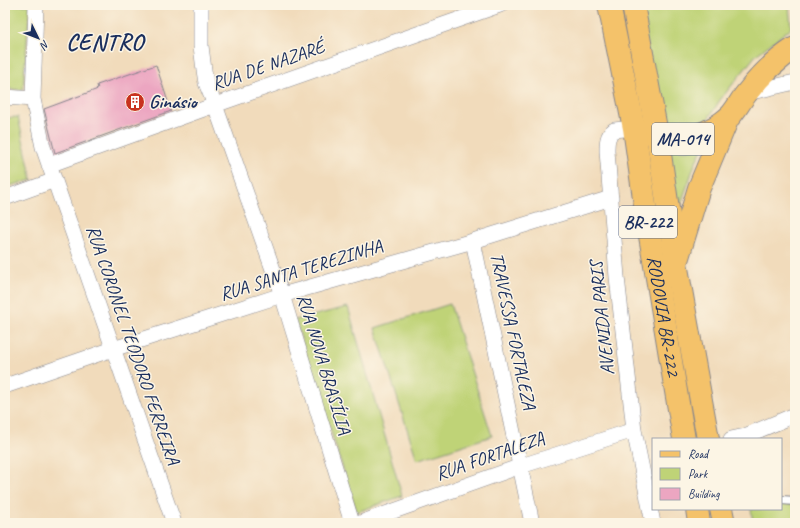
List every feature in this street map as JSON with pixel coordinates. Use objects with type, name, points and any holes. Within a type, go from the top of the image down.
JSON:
[{"type":"main road","name":"RODOVIA BR-222","points":[[609,5],[634,128],[646,212],[684,438]]},
{"type":"main road","name":"RODOVIA BR-222","points":[[633,5],[657,134],[676,264],[708,438]]},
{"type":"main road","name":"MA-014","points":[[676,264],[699,188],[728,118],[763,74],[783,55],[795,48]]},
{"type":"main road","name":"MA-014","points":[[634,128],[674,139],[693,137],[728,118]]},
{"type":"main road","points":[[697,510],[699,523]]},
{"type":"main road","points":[[721,510],[724,523]]},
{"type":"street","name":"RUA CORONEL TEODORO FERREIRA","points":[[36,5],[33,99],[43,147],[174,523]]},
{"type":"street","name":"RUA NOVA BRASÍLIA","points":[[201,5],[201,46],[206,83],[282,295],[352,523]]},
{"type":"street","name":"RUA DE NAZARÉ","points":[[49,166],[215,105],[500,5]]},
{"type":"street","points":[[747,93],[795,82]]},
{"type":"street","points":[[5,97],[33,99]]},
{"type":"street","name":"AVENIDA PARIS","points":[[634,128],[614,130],[609,136],[607,151],[617,277],[634,430],[653,523]]},
{"type":"street","points":[[5,198],[55,180]]},
{"type":"street","name":"RUA SANTA TEREZINHA","points":[[5,386],[282,295],[473,241],[610,198]]},
{"type":"street","name":"TRAVESSA FORTALEZA","points":[[473,241],[532,523]]},
{"type":"street","points":[[741,438],[795,415]]},
{"type":"street","name":"RUA FORTALEZA","points":[[360,523],[521,466],[634,430]]},
{"type":"lane","points":[[782,500],[795,501]]},
{"type":"green space","points":[[5,5],[30,5],[23,90],[5,89]]},
{"type":"green space","points":[[638,5],[789,5],[791,28],[756,55],[720,100],[706,122],[680,132],[670,126],[658,107]]},
{"type":"green space","points":[[18,117],[32,180],[5,187],[5,118]]},
{"type":"green space","points":[[660,141],[672,148],[682,150],[704,146],[696,161],[677,215]]},
{"type":"green space","points":[[450,304],[492,436],[417,460],[375,328]]},
{"type":"green space","points":[[348,307],[402,496],[357,512],[295,320]]},
{"type":"green space","points":[[782,503],[795,505],[795,523],[753,523],[751,510],[782,510]]},
{"type":"building","points":[[156,65],[171,111],[55,153],[44,109],[98,89],[97,85]]},
{"type":"place","name":"Ginásio","points":[[135,102]]},
{"type":"district","name":"CENTRO","points":[[105,42]]}]
